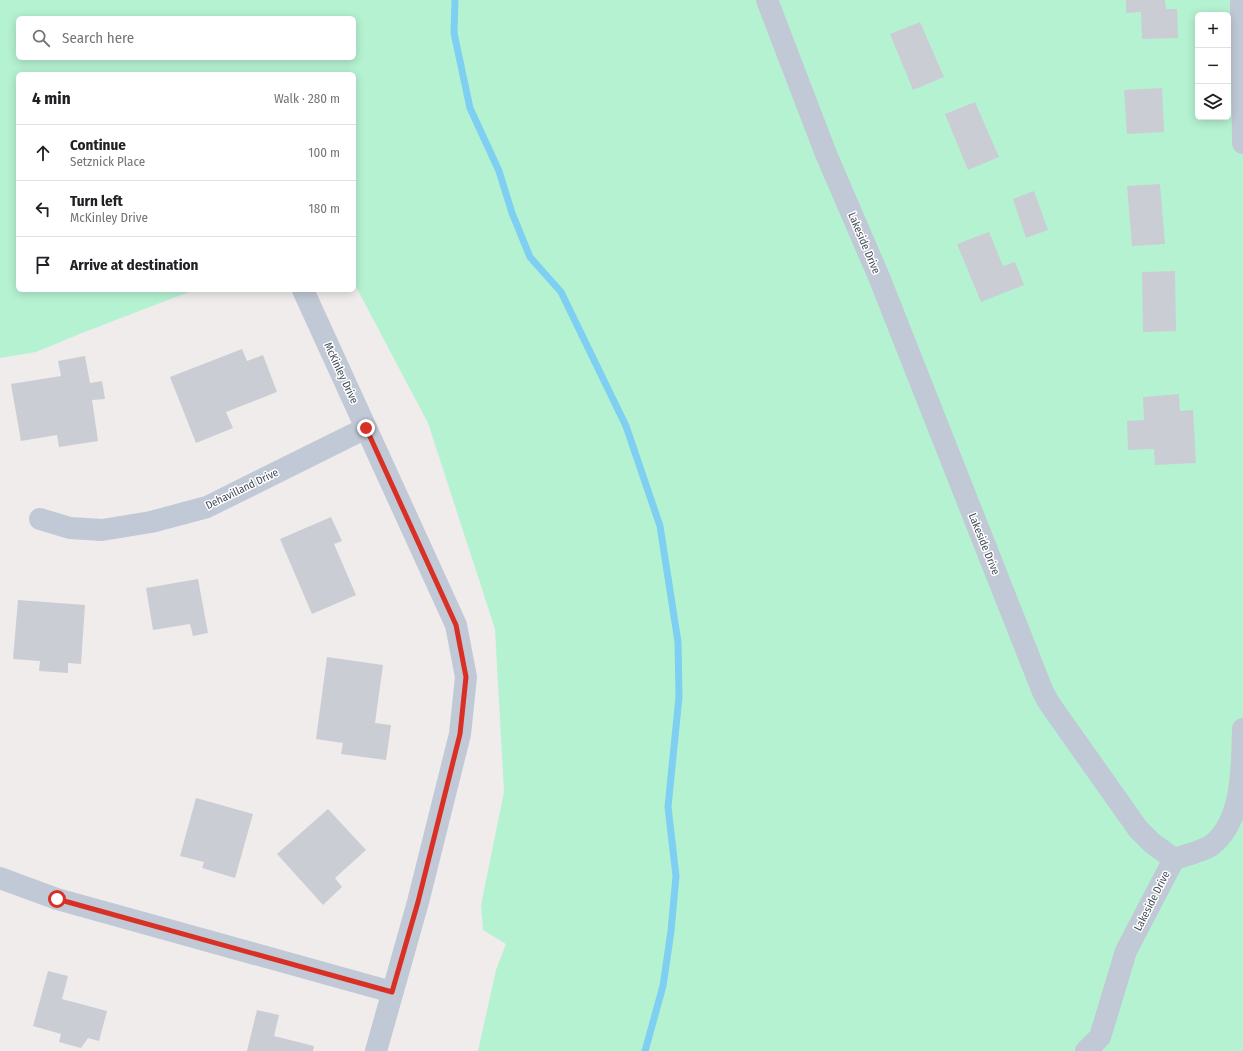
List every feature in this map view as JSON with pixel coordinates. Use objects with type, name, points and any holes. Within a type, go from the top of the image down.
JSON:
[{"type":"street","name":"Lakeside Drive","points":[[767,0],[826,154],[879,277],[1043,692],[1049,703],[1138,829],[1152,843],[1174,859],[1126,951],[1100,1036],[1086,1051]]},
{"type":"street","points":[[1241,0],[1243,143]]},
{"type":"street","name":"McKinley Drive","points":[[304,292],[456,625],[466,677],[460,734],[418,902],[376,1051]]},
{"type":"street","name":"Dehavilland Drive","points":[[40,519],[70,528],[102,530],[150,522],[207,507],[366,428]]},
{"type":"street","points":[[1174,859],[1211,846],[1232,824],[1238,810],[1241,796],[1243,729]]},
{"type":"street","points":[[0,878],[57,899],[392,992]]},
{"type":"green space","points":[[0,0],[1243,0],[1243,1051],[478,1051],[496,970],[506,944],[483,930],[481,905],[504,792],[495,629],[428,423],[356,287],[356,72],[16,72],[16,292],[189,292],[36,352],[0,358]]},
{"type":"building","points":[[1126,0],[1165,0],[1166,9],[1177,9],[1178,38],[1142,39],[1141,12],[1126,13]]},
{"type":"building","points":[[920,22],[944,77],[913,90],[890,34]]},
{"type":"building","points":[[1162,88],[1164,132],[1127,134],[1124,90]]},
{"type":"building","points":[[975,102],[999,157],[968,170],[945,114]]},
{"type":"building","points":[[1160,184],[1165,244],[1132,246],[1127,186]]},
{"type":"building","points":[[1034,191],[1048,230],[1026,238],[1013,199]]},
{"type":"building","points":[[989,232],[1003,266],[1015,262],[1024,285],[981,302],[957,244]]},
{"type":"building","points":[[1175,271],[1176,331],[1143,332],[1142,272]]},
{"type":"building","points":[[242,349],[247,361],[263,355],[277,392],[226,412],[233,428],[196,443],[170,377]]},
{"type":"building","points":[[85,356],[90,383],[102,381],[105,399],[92,400],[98,441],[59,447],[57,435],[21,441],[11,384],[61,376],[58,361]]},
{"type":"building","points":[[1179,394],[1180,411],[1193,410],[1196,463],[1155,465],[1154,449],[1128,450],[1127,421],[1144,420],[1143,397]]},
{"type":"building","points":[[331,517],[342,541],[334,544],[356,595],[312,614],[280,539]]},
{"type":"building","points":[[198,579],[208,633],[193,636],[190,624],[153,630],[146,588]]},
{"type":"building","points":[[18,600],[85,605],[81,664],[68,663],[68,673],[39,671],[40,661],[13,659]]},
{"type":"building","points":[[327,657],[383,665],[375,723],[391,725],[386,760],[341,754],[343,743],[316,739]]},
{"type":"building","points":[[196,798],[253,814],[235,878],[202,868],[204,862],[180,856]]},
{"type":"building","points":[[328,809],[366,850],[335,878],[342,887],[323,905],[277,854]]},
{"type":"building","points":[[48,971],[68,976],[62,999],[107,1011],[99,1041],[88,1038],[81,1048],[59,1042],[61,1034],[33,1026]]},
{"type":"building","points":[[257,1010],[279,1015],[274,1036],[314,1046],[313,1051],[247,1051]]},
{"type":"waterway","points":[[455,0],[454,33],[470,108],[499,171],[512,213],[530,257],[561,292],[626,426],[660,526],[678,642],[679,697],[668,807],[676,876],[671,931],[663,986],[645,1051]]},
{"type":"route","points":[[57,899],[392,992],[418,902],[460,734],[466,677],[456,625],[366,428]]}]
